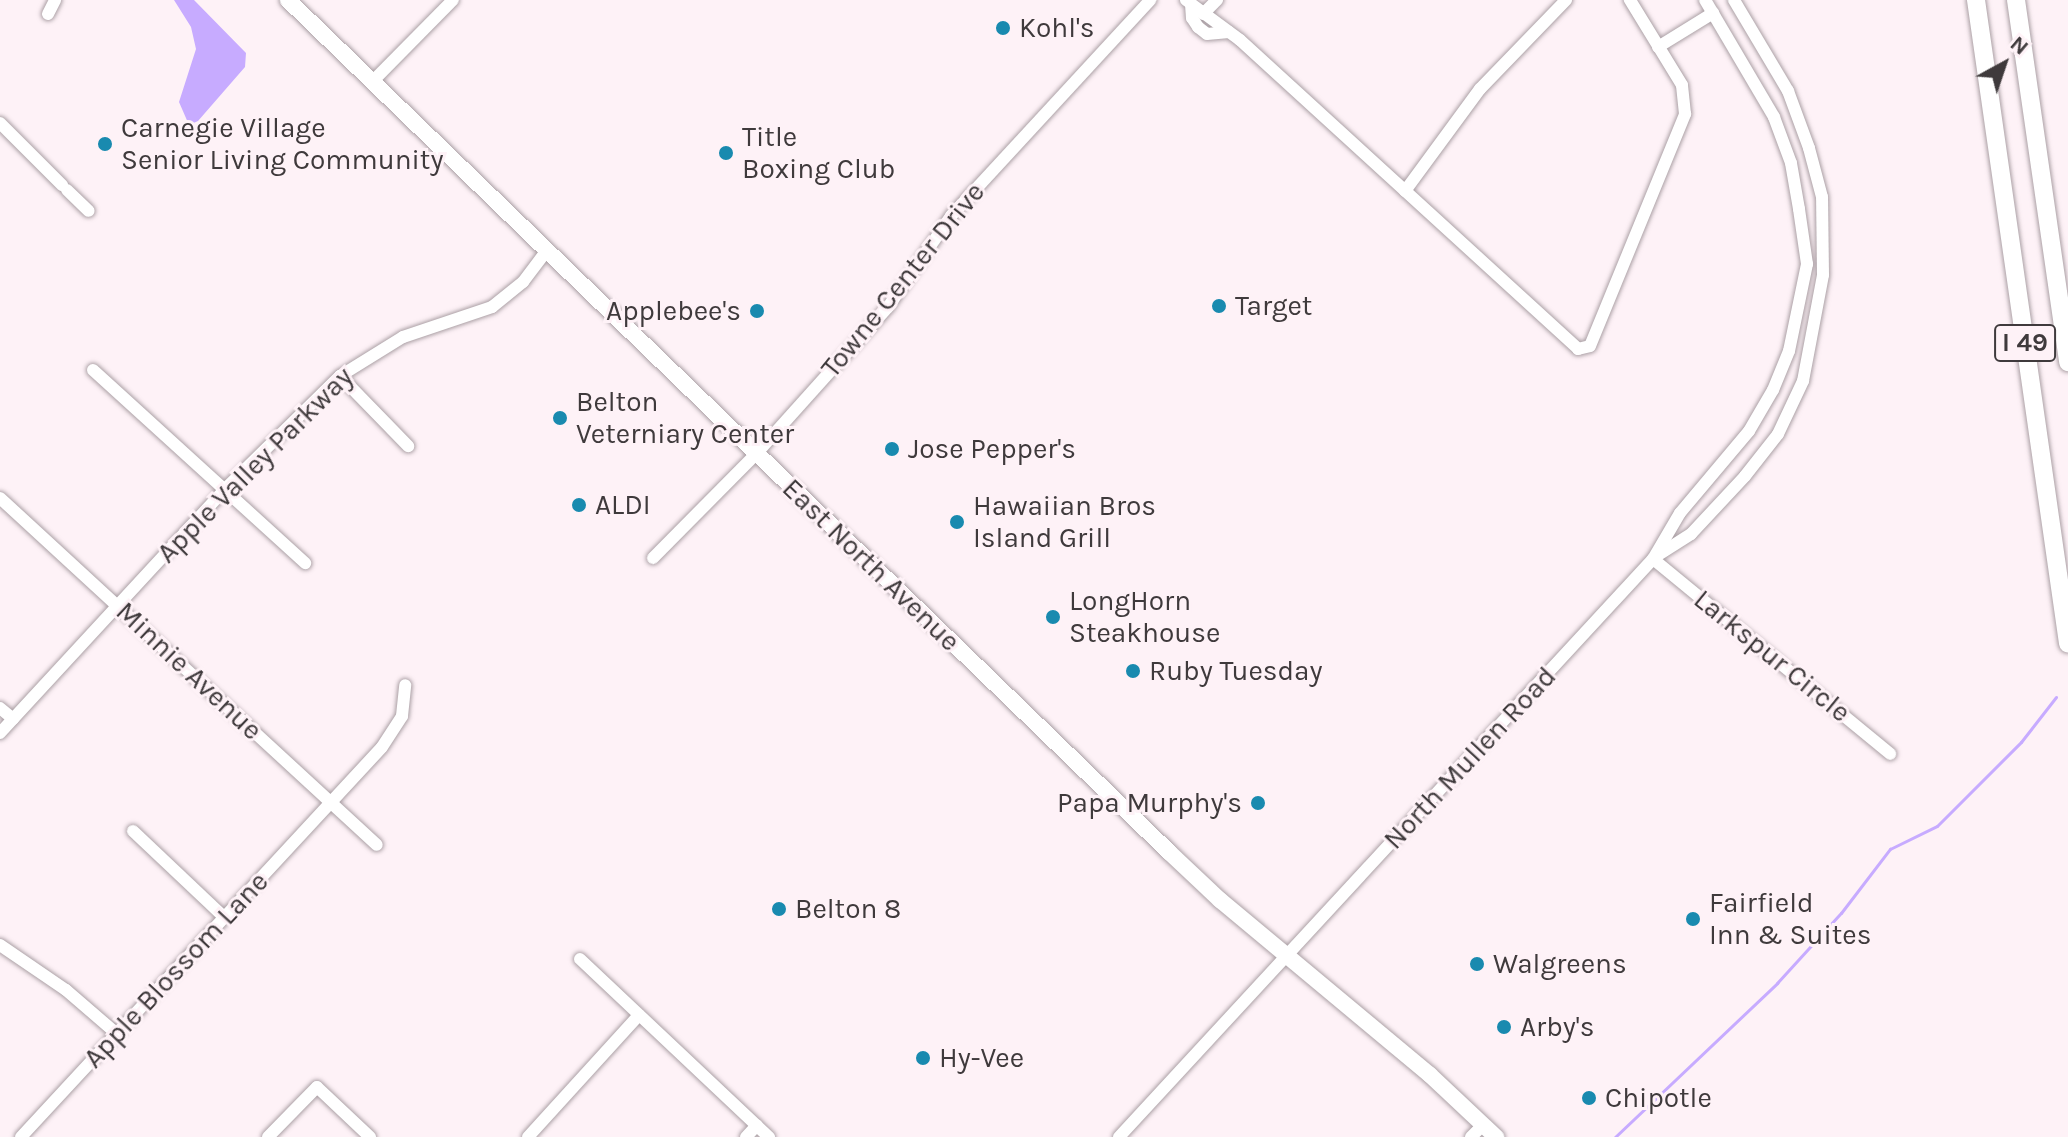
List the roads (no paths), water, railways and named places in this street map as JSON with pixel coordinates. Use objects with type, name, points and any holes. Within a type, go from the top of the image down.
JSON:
[{"type":"highway","name":"I 49","points":[[1976,0],[2068,643]]},
{"type":"highway","name":"I 49","points":[[2016,0],[2068,362]]},
{"type":"main road","name":"East North Avenue","points":[[288,0],[1169,852],[1430,1075],[1477,1131],[1496,1137]]},
{"type":"street","points":[[48,14],[55,0]]},
{"type":"street","points":[[372,82],[453,0]]},
{"type":"street","name":"Towne Center Drive","points":[[653,558],[756,454],[888,307],[951,216],[1150,0]]},
{"type":"street","points":[[1203,14],[1217,0]]},
{"type":"street","points":[[1405,191],[1480,89],[1566,0]]},
{"type":"street","points":[[1189,2],[1229,32],[1578,349],[1590,346],[1685,114],[1682,85],[1630,0]]},
{"type":"street","points":[[1653,559],[1680,513],[1749,431],[1773,390],[1789,351],[1807,264],[1791,163],[1778,128],[1705,0]]},
{"type":"street","points":[[1653,559],[1691,534],[1745,476],[1778,434],[1803,381],[1821,291],[1822,197],[1809,148],[1788,91],[1734,0]]},
{"type":"street","points":[[1189,2],[1192,18],[1207,34],[1229,32]]},
{"type":"street","points":[[1658,47],[1713,13]]},
{"type":"street","points":[[0,123],[89,211]]},
{"type":"street","name":"Apple Valley Parkway","points":[[0,733],[224,490],[340,376],[403,337],[456,322],[492,307],[523,282],[546,251]]},
{"type":"street","points":[[93,370],[305,563]]},
{"type":"street","points":[[340,376],[408,446]]},
{"type":"street","name":"Minnie Avenue","points":[[0,498],[377,845]]},
{"type":"street","name":"Larkspur Circle","points":[[1653,559],[1890,754]]},
{"type":"street","name":"North Mullen Road","points":[[1119,1137],[1653,559]]},
{"type":"street","name":"Apple Blossom Lane","points":[[21,1137],[393,733],[404,708],[405,685]]},
{"type":"street","points":[[0,708],[13,719]]},
{"type":"street","points":[[133,831],[224,917]]},
{"type":"street","points":[[0,945],[59,985],[117,1034]]},
{"type":"street","points":[[580,959],[769,1137]]},
{"type":"street","points":[[528,1137],[639,1015]]},
{"type":"street","points":[[268,1137],[317,1087],[370,1137]]},
{"type":"street","points":[[746,1137],[757,1125]]},
{"type":"waterway","points":[[1615,1137],[1777,983],[1841,913],[1890,849],[1937,826],[2021,742],[2056,697]]},
{"type":"place","name":"Kohl's","points":[[1003,28]]},
{"type":"place","name":"Carnegie Village Senior Living Community","points":[[105,144]]},
{"type":"place","name":"Title Boxing Club","points":[[726,153]]},
{"type":"place","name":"Target","points":[[1219,306]]},
{"type":"place","name":"Applebee's","points":[[757,311]]},
{"type":"place","name":"Belton Veterniary Center","points":[[560,418]]},
{"type":"place","name":"Jose Pepper's","points":[[892,449]]},
{"type":"place","name":"ALDI","points":[[579,505]]},
{"type":"place","name":"Hawaiian Bros Island Grill","points":[[957,522]]},
{"type":"place","name":"LongHorn Steakhouse","points":[[1053,617]]},
{"type":"place","name":"Ruby Tuesday","points":[[1133,671]]},
{"type":"place","name":"Papa Murphy's","points":[[1258,803]]},
{"type":"place","name":"Belton 8","points":[[779,909]]},
{"type":"place","name":"Fairfield Inn & Suites","points":[[1693,919]]},
{"type":"place","name":"Walgreens","points":[[1477,964]]},
{"type":"place","name":"Arby's","points":[[1504,1027]]},
{"type":"place","name":"Hy-Vee","points":[[923,1058]]},
{"type":"place","name":"Chipotle","points":[[1589,1098]]}]
